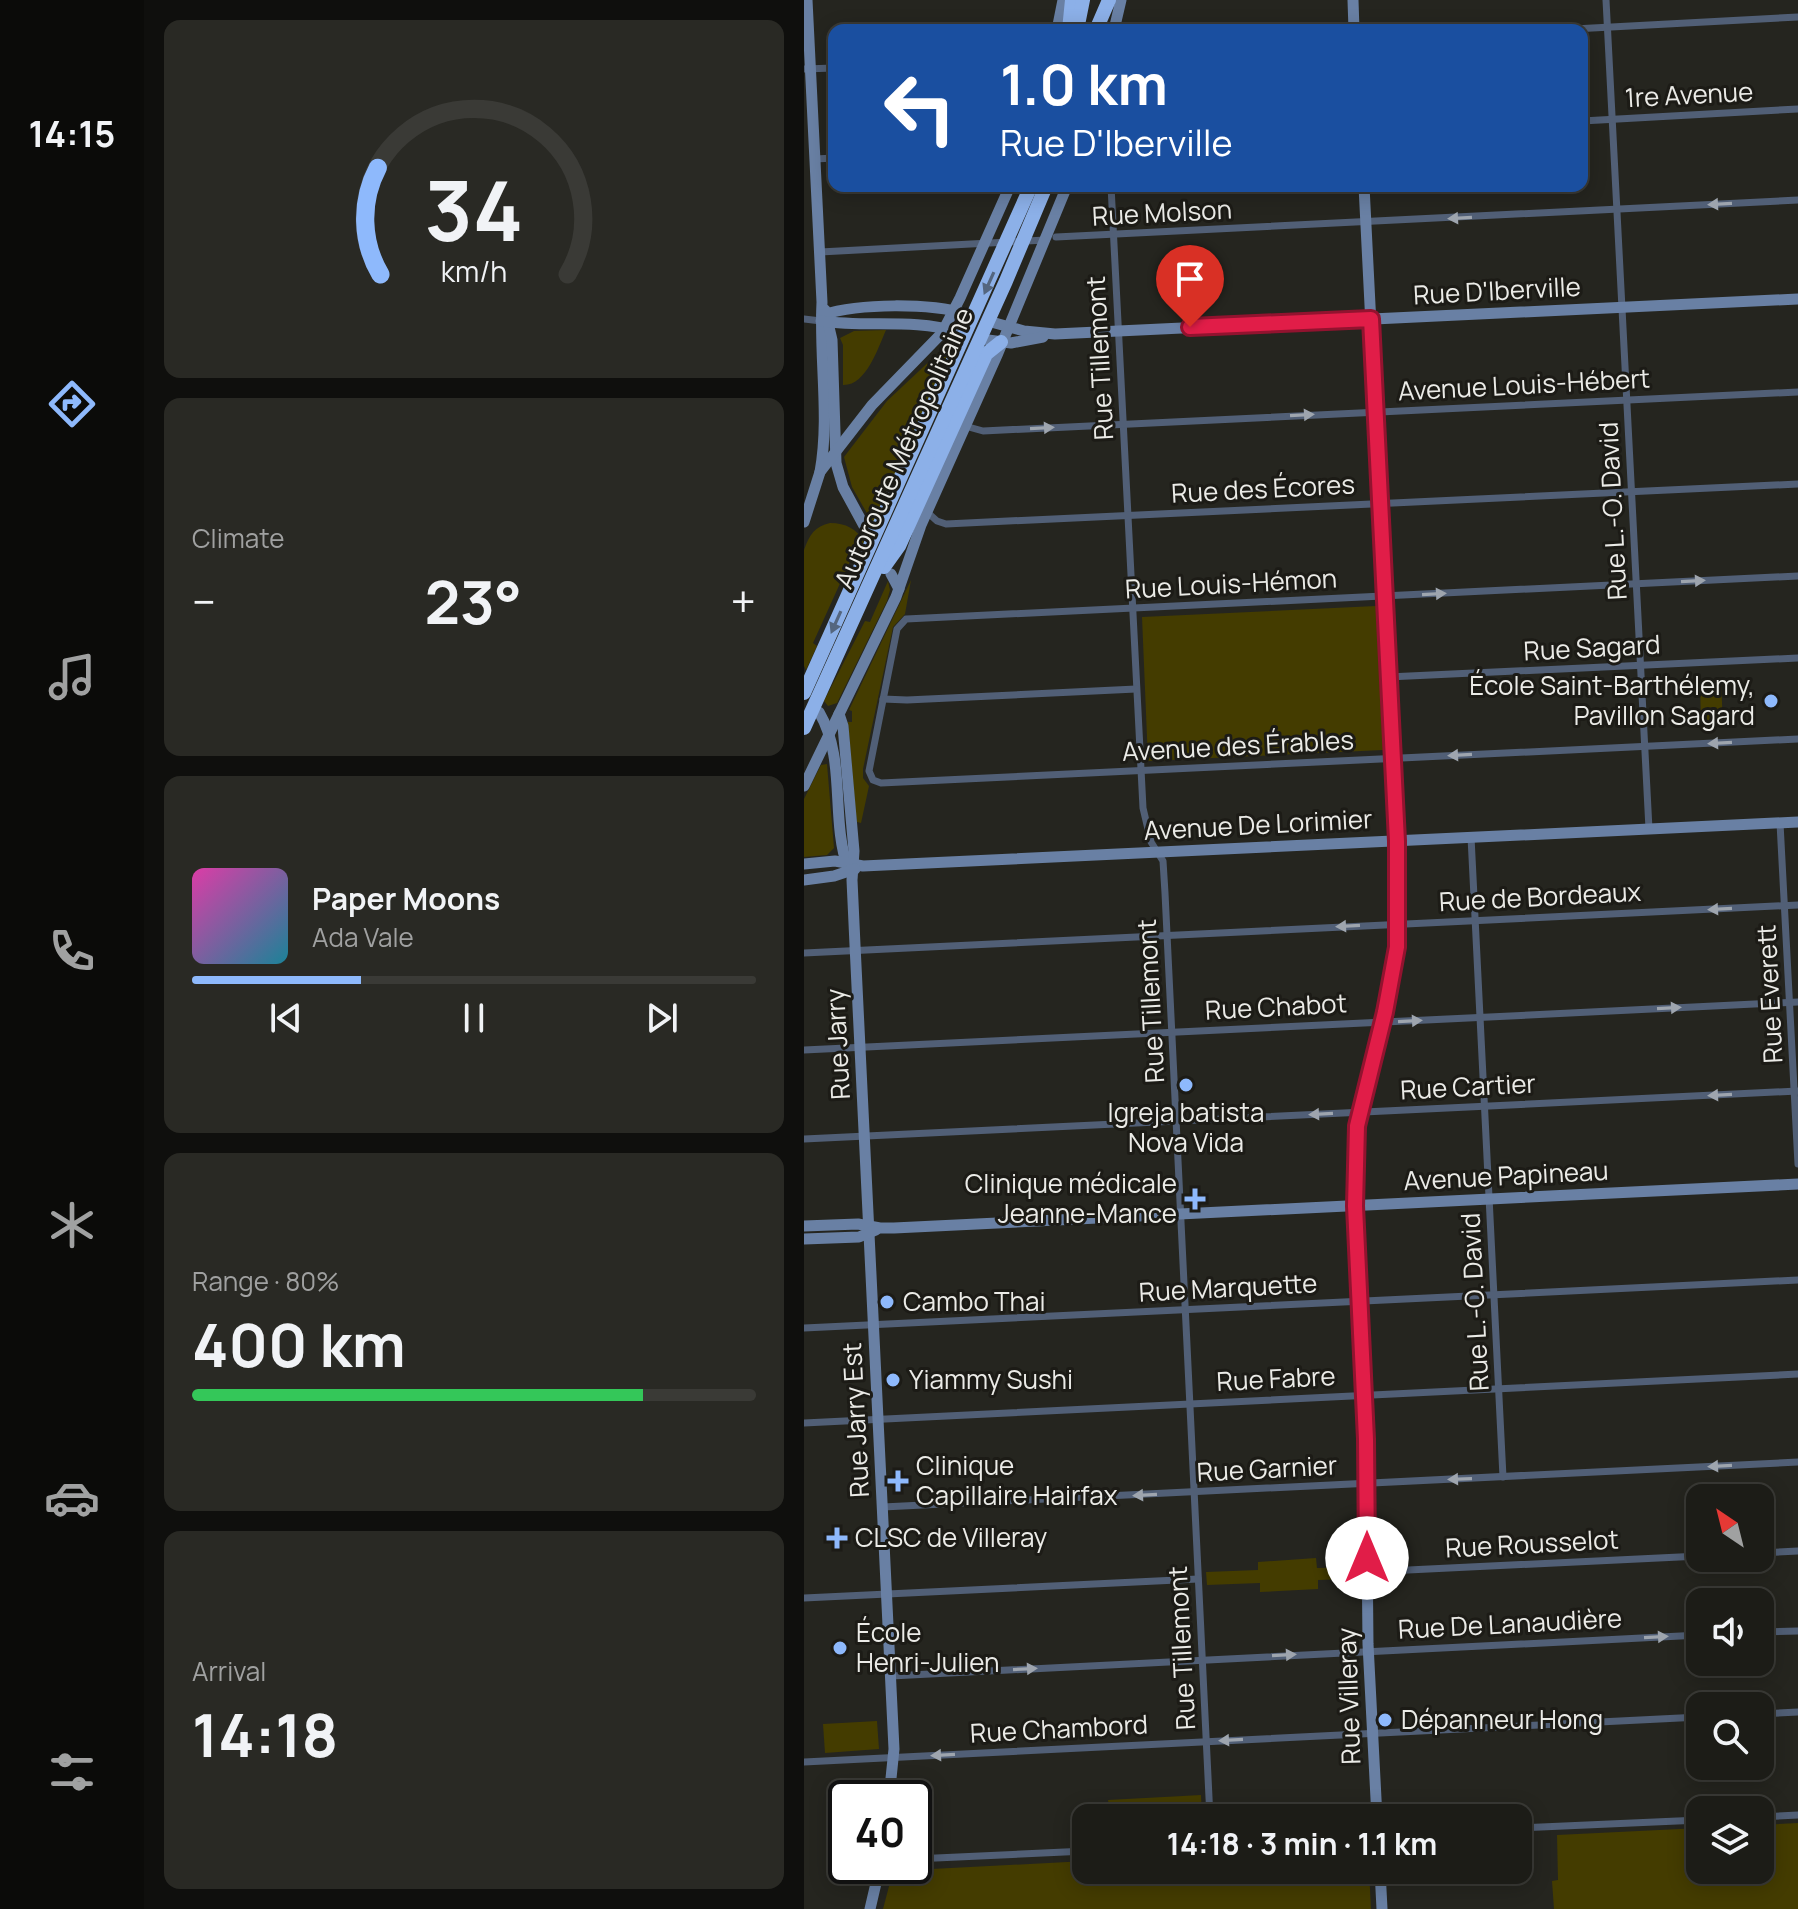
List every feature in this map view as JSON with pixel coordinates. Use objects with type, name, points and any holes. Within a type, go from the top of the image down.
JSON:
[{"type":"highway","points":[[1070,24],[1072,0]]},
{"type":"highway","points":[[1078,24],[1083,0]]},
{"type":"highway","points":[[1095,24],[1098,0]]},
{"type":"highway","points":[[1097,24],[1109,0]]},
{"type":"highway","name":"Autoroute Métropolitaine","points":[[804,693],[1028,192]]},
{"type":"highway","name":"Autoroute Métropolitaine","points":[[804,728],[1012,269],[1044,192]]},
{"type":"highway","points":[[863,596],[899,546],[994,341]]},
{"type":"main road","points":[[804,522],[820,472],[825,444],[819,316],[820,252],[807,69],[807,0]]},
{"type":"main road","points":[[1058,24],[1063,0]]},
{"type":"main road","points":[[1115,24],[1121,0]]},
{"type":"main road","points":[[1353,0],[1354,24]]},
{"type":"main road","points":[[820,472],[872,405],[945,328],[1007,192]]},
{"type":"main road","points":[[804,786],[899,589],[927,512],[965,426],[994,341],[1007,327],[1051,239],[1065,192]]},
{"type":"main road","name":"Rue Villeray","points":[[1364,192],[1397,841],[1398,924],[1383,1022],[1357,1126],[1355,1206],[1376,1804]]},
{"type":"main road","name":"Rue D'Iberville","points":[[994,341],[1011,343],[1055,334],[1798,299]]},
{"type":"main road","points":[[819,316],[840,310],[885,308],[942,308],[968,314]]},
{"type":"main road","points":[[819,316],[839,324],[902,322],[959,332]]},
{"type":"main road","points":[[819,316],[832,340],[835,453],[843,487],[868,533]]},
{"type":"main road","name":"Rue D'Iberville","points":[[995,323],[1055,334]]},
{"type":"main road","points":[[891,574],[899,589]]},
{"type":"main road","points":[[819,712],[833,746],[842,850],[853,869]]},
{"type":"main road","points":[[839,714],[845,738],[855,950]]},
{"type":"main road","name":"Avenue De Lorimier","points":[[804,880],[853,869],[1798,822]]},
{"type":"main road","name":"Avenue De Lorimier","points":[[804,864],[835,861],[853,869]]},
{"type":"main road","name":"Rue Jarry","points":[[855,950],[864,1136]]},
{"type":"main road","name":"Rue Jarry Est","points":[[864,1136],[872,1229],[891,1676],[894,1758],[891,1780]]},
{"type":"main road","name":"Avenue Papineau","points":[[804,1226],[858,1224],[872,1229],[1798,1184]]},
{"type":"main road","name":"Avenue Papineau","points":[[804,1239],[859,1237],[872,1229]]},
{"type":"main road","points":[[870,1909],[876,1884]]},
{"type":"main road","points":[[1381,1884],[1382,1909]]},
{"type":"street","name":"Rue L.-O. David","points":[[1606,0],[1649,829]]},
{"type":"street","points":[[1588,29],[1798,17]]},
{"type":"street","points":[[807,69],[828,68]]},
{"type":"street","name":"1re Avenue","points":[[1588,121],[1798,109]]},
{"type":"street","points":[[815,159],[828,158]]},
{"type":"street","name":"Rue Tillemont","points":[[1111,192],[1140,771],[1147,828],[1163,861],[1209,1804]]},
{"type":"street","name":"Rue Molson","points":[[820,252],[1798,200]]},
{"type":"street","name":"Avenue Louis-Hébert","points":[[965,426],[983,431],[1798,392]]},
{"type":"street","name":"Rue des Écores","points":[[927,512],[946,524],[1798,484]]},
{"type":"street","name":"Rue Louis-Hémon","points":[[883,699],[897,629],[906,619],[1798,576]]},
{"type":"street","name":"Rue Sagard","points":[[1388,677],[1798,658]]},
{"type":"street","points":[[883,699],[1136,689]]},
{"type":"street","name":"Avenue des Érables","points":[[883,699],[869,767],[873,780],[881,783],[1798,739]]},
{"type":"street","name":"Rue Everett","points":[[1780,823],[1794,1002],[1798,1164]]},
{"type":"street","name":"Rue L.-O. David","points":[[1471,837],[1503,1477]]},
{"type":"street","name":"Rue de Bordeaux","points":[[804,953],[1798,905]]},
{"type":"street","name":"Rue Chabot","points":[[804,1050],[1794,1002]]},
{"type":"street","name":"Rue Cartier","points":[[804,1139],[1796,1091]]},
{"type":"street","name":"Rue Marquette","points":[[804,1328],[1798,1280]]},
{"type":"street","name":"Rue Fabre","points":[[804,1423],[1798,1374]]},
{"type":"street","name":"Rue Garnier","points":[[883,1507],[1798,1462]]},
{"type":"street","points":[[1774,1552],[1798,1551]]},
{"type":"street","name":"Rue Rousselot","points":[[1367,1572],[1686,1557]]},
{"type":"street","points":[[804,1598],[1198,1579]]},
{"type":"street","points":[[1774,1632],[1798,1631]]},
{"type":"street","name":"Rue De Lanaudière","points":[[891,1676],[1686,1636]]},
{"type":"street","points":[[1774,1713],[1798,1712]]},
{"type":"street","name":"Rue Chambord","points":[[804,1762],[1686,1718]]},
{"type":"street","points":[[1774,1816],[1798,1815]]},
{"type":"street","points":[[1532,1827],[1686,1821]]},
{"type":"street","points":[[932,1858],[1072,1852]]},
{"type":"shaded area","points":[[886,330],[865,373],[851,384],[843,385],[843,345],[840,338],[854,331]]},
{"type":"shaded area","points":[[951,341],[955,342],[873,524],[852,487],[844,457],[887,401]]},
{"type":"shaded area","points":[[830,523],[850,528],[864,542],[862,548],[857,546],[813,643],[817,646],[806,670],[804,550],[813,532]]},
{"type":"shaded area","points":[[911,580],[905,614],[893,627],[863,769],[863,778],[869,786],[861,823],[857,822],[856,816],[848,722],[852,722],[852,711],[849,710]]},
{"type":"shaded area","points":[[888,581],[890,590],[887,601],[837,703],[828,706],[824,701],[865,621],[870,622]]},
{"type":"shaded area","points":[[1376,606],[1383,750],[1148,761],[1142,617]]},
{"type":"shaded area","points":[[1721,680],[1723,725],[1701,726],[1700,682]]},
{"type":"shaded area","points":[[827,764],[834,848],[827,855],[804,857],[804,799],[821,765]]},
{"type":"shaded area","points":[[1316,1558],[1317,1568],[1356,1567],[1356,1583],[1350,1579],[1318,1580],[1318,1589],[1260,1592],[1260,1583],[1207,1585],[1206,1572],[1258,1570],[1258,1562]]},
{"type":"shaded area","points":[[877,1721],[879,1749],[825,1753],[823,1724]]},
{"type":"shaded area","points":[[1201,1795],[1201,1804],[1109,1804],[1108,1800]]},
{"type":"shaded area","points":[[1798,1823],[1798,1909],[1554,1909],[1552,1881],[1558,1880],[1557,1835],[1686,1829],[1686,1884],[1774,1884],[1774,1824]]},
{"type":"shaded area","points":[[1072,1862],[1072,1884],[1370,1884],[1371,1909],[883,1909],[890,1884],[932,1884],[932,1869]]},
{"type":"place","name":"École Saint-Barthélemy, Pavillon Sagard","points":[[1771,701]]},
{"type":"place","name":"Igreja batista Nova Vida","points":[[1186,1085]]},
{"type":"place","name":"Clinique médicale Jeanne-Mance","points":[[1195,1199]]},
{"type":"place","name":"Cambo Thai","points":[[887,1302]]},
{"type":"place","name":"Yiammy Sushi","points":[[893,1380]]},
{"type":"place","name":"Clinique Capillaire Hairfax","points":[[898,1481]]},
{"type":"place","name":"CLSC de Villeray","points":[[837,1538]]},
{"type":"place","name":"École Henri-Julien","points":[[840,1648]]},
{"type":"place","name":"Dépanneur Hong","points":[[1385,1720]]},
{"type":"route","points":[[1190,327],[1371,319],[1397,841],[1398,924],[1390,991],[1357,1126],[1355,1206],[1366,1439],[1367,1558]]}]
